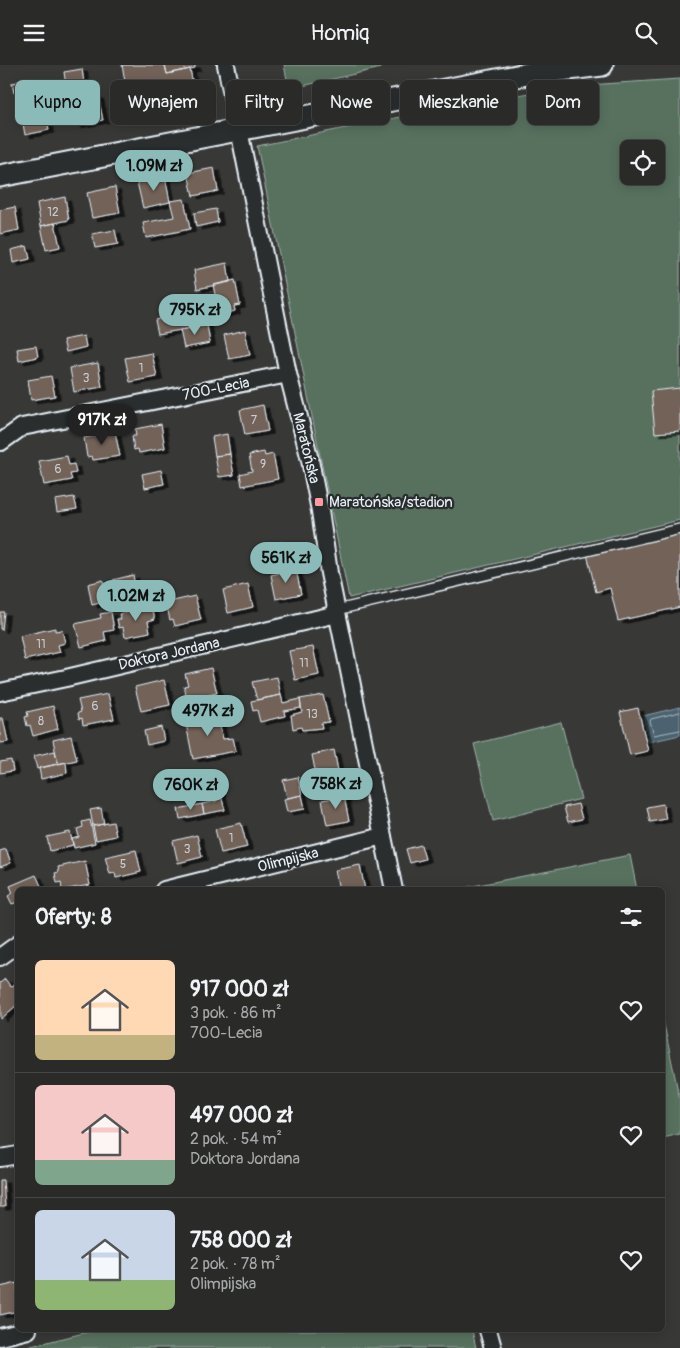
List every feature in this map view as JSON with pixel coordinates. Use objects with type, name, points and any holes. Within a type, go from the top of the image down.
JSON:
[{"type":"street","name":"Maratońska","points":[[226,65],[288,374],[310,460],[329,573],[393,887]]},
{"type":"street","points":[[0,176],[527,74],[602,65]]},
{"type":"street","name":"700-Lecia","points":[[1,442],[22,427],[288,374]]},
{"type":"street","name":"Doktora Jordana","points":[[0,692],[86,674],[337,612]]},
{"type":"street","name":"Olimpijska","points":[[176,887],[383,837]]},
{"type":"street","points":[[0,957],[15,946]]},
{"type":"street","points":[[0,1158],[15,1156]]},
{"type":"street","points":[[0,1337],[20,1332]]},
{"type":"street","points":[[489,1332],[493,1348]]},
{"type":"lane","points":[[337,612],[680,529]]},
{"type":"green space","points":[[284,65],[380,65],[381,68],[328,80],[312,80],[312,84],[302,86],[302,80],[287,80]]},
{"type":"green space","points":[[680,79],[680,520],[349,598],[257,146],[361,125],[390,125],[390,119],[400,117],[400,125],[517,125],[517,95],[527,93],[527,125],[599,125],[599,84]]},
{"type":"green space","points":[[561,722],[581,799],[493,821],[474,744]]},
{"type":"green space","points":[[630,855],[636,887],[468,887]]},
{"type":"green space","points":[[665,1029],[680,1101],[680,1134],[665,1138]]},
{"type":"green space","points":[[88,1332],[472,1332],[476,1348],[23,1348]]},
{"type":"water","points":[[680,707],[680,735],[649,742],[643,716]]},
{"type":"building","points":[[122,65],[165,65],[167,74],[190,69],[192,80],[125,80]]},
{"type":"building","points":[[165,65],[195,65],[195,68],[167,74]]},
{"type":"building","points":[[82,69],[84,80],[65,80],[64,72]]},
{"type":"building","points":[[15,82],[15,93],[14,93],[12,83]]},
{"type":"building","points":[[100,106],[103,120],[100,121]]},
{"type":"building","points":[[23,125],[48,125],[49,130],[25,135]]},
{"type":"building","points":[[214,168],[218,191],[193,196],[188,173]]},
{"type":"building","points":[[165,176],[170,202],[143,208],[137,182]]},
{"type":"building","points":[[115,187],[120,213],[92,218],[87,193]]},
{"type":"building","points":[[65,197],[69,220],[41,226],[37,203]]},
{"type":"building","points":[[184,199],[190,229],[146,238],[143,223],[174,217],[170,201]]},
{"type":"building","points":[[15,207],[19,230],[0,234],[0,210]]},
{"type":"building","points":[[216,209],[218,222],[196,227],[194,213]]},
{"type":"building","points":[[55,223],[60,247],[46,250],[41,226]]},
{"type":"building","points":[[115,230],[118,244],[95,248],[92,234]]},
{"type":"building","points":[[27,246],[30,259],[13,263],[11,250]]},
{"type":"building","points":[[227,263],[230,282],[197,289],[194,270]]},
{"type":"building","points":[[235,280],[240,305],[234,306],[235,311],[216,316],[213,304],[217,303],[213,285]]},
{"type":"building","points":[[203,307],[207,325],[192,328],[189,310]]},
{"type":"building","points":[[189,310],[192,328],[158,334],[155,320],[159,319],[159,316],[163,315],[165,323],[178,320],[177,312]]},
{"type":"building","points":[[207,325],[210,343],[184,348],[180,330]]},
{"type":"building","points":[[245,330],[250,355],[229,359],[224,335]]},
{"type":"building","points":[[84,336],[86,347],[66,352],[63,340]]},
{"type":"building","points":[[36,346],[38,357],[19,361],[17,349]]},
{"type":"building","points":[[152,353],[157,377],[130,382],[125,358]]},
{"type":"building","points":[[98,363],[102,387],[74,392],[70,368]]},
{"type":"building","points":[[51,376],[55,396],[31,400],[28,380]]},
{"type":"building","points":[[680,388],[680,431],[655,433],[651,391]]},
{"type":"building","points":[[263,405],[268,431],[245,435],[240,410]]},
{"type":"building","points":[[161,424],[165,448],[139,453],[138,449],[134,450],[132,436],[136,436],[135,429]]},
{"type":"building","points":[[115,432],[120,456],[93,460],[92,456],[87,457],[84,438]]},
{"type":"building","points":[[227,434],[230,454],[215,456],[212,437]]},
{"type":"building","points":[[264,452],[265,456],[273,454],[278,479],[242,486],[240,474],[252,471],[249,455]]},
{"type":"building","points":[[230,454],[234,475],[219,477],[215,456]]},
{"type":"building","points":[[67,456],[69,465],[74,464],[76,473],[70,474],[72,480],[44,485],[39,461]]},
{"type":"building","points":[[161,470],[164,484],[145,488],[142,474]]},
{"type":"building","points":[[74,497],[77,509],[57,512],[55,500]]},
{"type":"building","points":[[680,533],[680,607],[618,621],[610,588],[596,592],[587,554]]},
{"type":"building","points":[[282,542],[284,553],[264,558],[262,546]]},
{"type":"building","points":[[296,569],[301,594],[276,599],[271,575]]},
{"type":"building","points":[[133,575],[136,592],[116,596],[113,580]]},
{"type":"building","points":[[103,580],[107,601],[92,605],[88,584]]},
{"type":"building","points":[[248,584],[253,607],[228,613],[223,590]]},
{"type":"building","points":[[195,596],[201,620],[175,626],[173,619],[170,620],[167,607],[170,606],[169,602]]},
{"type":"building","points":[[152,607],[155,619],[148,621],[150,632],[125,637],[123,627],[119,628],[117,619],[121,619],[119,614]]},
{"type":"building","points":[[0,612],[4,612],[2,630],[0,629]]},
{"type":"building","points":[[111,612],[114,630],[104,632],[106,641],[81,647],[75,624],[101,618],[100,614]]},
{"type":"building","points":[[55,628],[55,631],[62,630],[65,643],[58,645],[60,652],[25,660],[20,636]]},
{"type":"building","points":[[313,647],[319,675],[295,680],[289,651]]},
{"type":"building","points":[[211,668],[217,693],[192,699],[190,694],[186,695],[184,686],[188,685],[185,674]]},
{"type":"building","points":[[277,677],[281,695],[257,700],[252,682]]},
{"type":"building","points":[[164,680],[170,705],[141,711],[135,687]]},
{"type":"building","points":[[108,694],[114,719],[83,725],[82,718],[79,719],[78,713],[81,712],[78,700]]},
{"type":"building","points":[[281,695],[283,703],[300,699],[301,708],[284,711],[285,716],[260,722],[257,710],[253,711],[251,701]]},
{"type":"building","points":[[323,695],[329,722],[321,723],[322,728],[302,730],[301,727],[293,729],[291,715],[302,712],[300,699]]},
{"type":"building","points":[[53,706],[58,729],[33,736],[30,725],[27,726],[25,717],[28,716],[27,712]]},
{"type":"building","points":[[638,708],[648,751],[630,755],[620,712]]},
{"type":"building","points":[[217,713],[223,739],[233,738],[236,751],[193,759],[186,724],[196,722],[195,717]]},
{"type":"building","points":[[0,718],[3,718],[8,742],[0,743]]},
{"type":"building","points":[[161,727],[164,741],[147,745],[144,731]]},
{"type":"building","points":[[71,736],[77,760],[58,764],[53,740]]},
{"type":"building","points":[[334,750],[339,776],[317,780],[312,755]]},
{"type":"building","points":[[55,751],[58,764],[37,769],[34,756]]},
{"type":"building","points":[[11,760],[13,771],[0,773],[0,762]]},
{"type":"building","points":[[66,762],[67,773],[41,779],[39,768]]},
{"type":"building","points":[[298,777],[302,795],[287,798],[283,780]]},
{"type":"building","points":[[220,792],[225,810],[204,814],[202,804],[216,801],[214,793]]},
{"type":"building","points":[[302,795],[305,809],[287,812],[284,799]]},
{"type":"building","points":[[344,796],[349,821],[327,825],[322,800]]},
{"type":"building","points":[[202,804],[204,814],[180,819],[178,809]]},
{"type":"building","points":[[578,804],[582,819],[568,822],[564,807]]},
{"type":"building","points":[[663,804],[666,819],[650,822],[647,807]]},
{"type":"building","points":[[101,808],[104,824],[93,826],[90,810]]},
{"type":"building","points":[[90,820],[95,843],[74,848],[72,839],[79,837],[77,829],[83,827],[82,822]]},
{"type":"building","points":[[113,822],[116,836],[96,840],[93,826]]},
{"type":"building","points":[[241,823],[247,847],[221,853],[215,829]]},
{"type":"building","points":[[70,832],[73,845],[50,851],[47,837]]},
{"type":"building","points":[[197,835],[202,857],[178,863],[173,841]]},
{"type":"building","points":[[421,845],[425,859],[410,863],[406,849]]},
{"type":"building","points":[[6,849],[11,863],[0,867],[0,851]]},
{"type":"building","points":[[136,850],[141,872],[116,878],[115,873],[110,874],[105,857]]},
{"type":"building","points":[[85,861],[90,885],[62,887],[61,882],[57,883],[55,873],[59,872],[58,867]]},
{"type":"building","points":[[360,865],[364,887],[338,887],[335,870]]},
{"type":"building","points":[[36,875],[42,887],[15,887],[15,903],[12,904],[8,896],[13,893],[10,886]]},
{"type":"building","points":[[5,979],[11,987],[15,984],[15,1007],[1,1019],[0,983]]},
{"type":"building","points":[[0,1180],[3,1180],[5,1207],[0,1207]]},
{"type":"building","points":[[15,1283],[15,1312],[0,1315],[0,1287]]},
{"type":"place","name":"Maratońska/stadion","points":[[319,502]]}]
